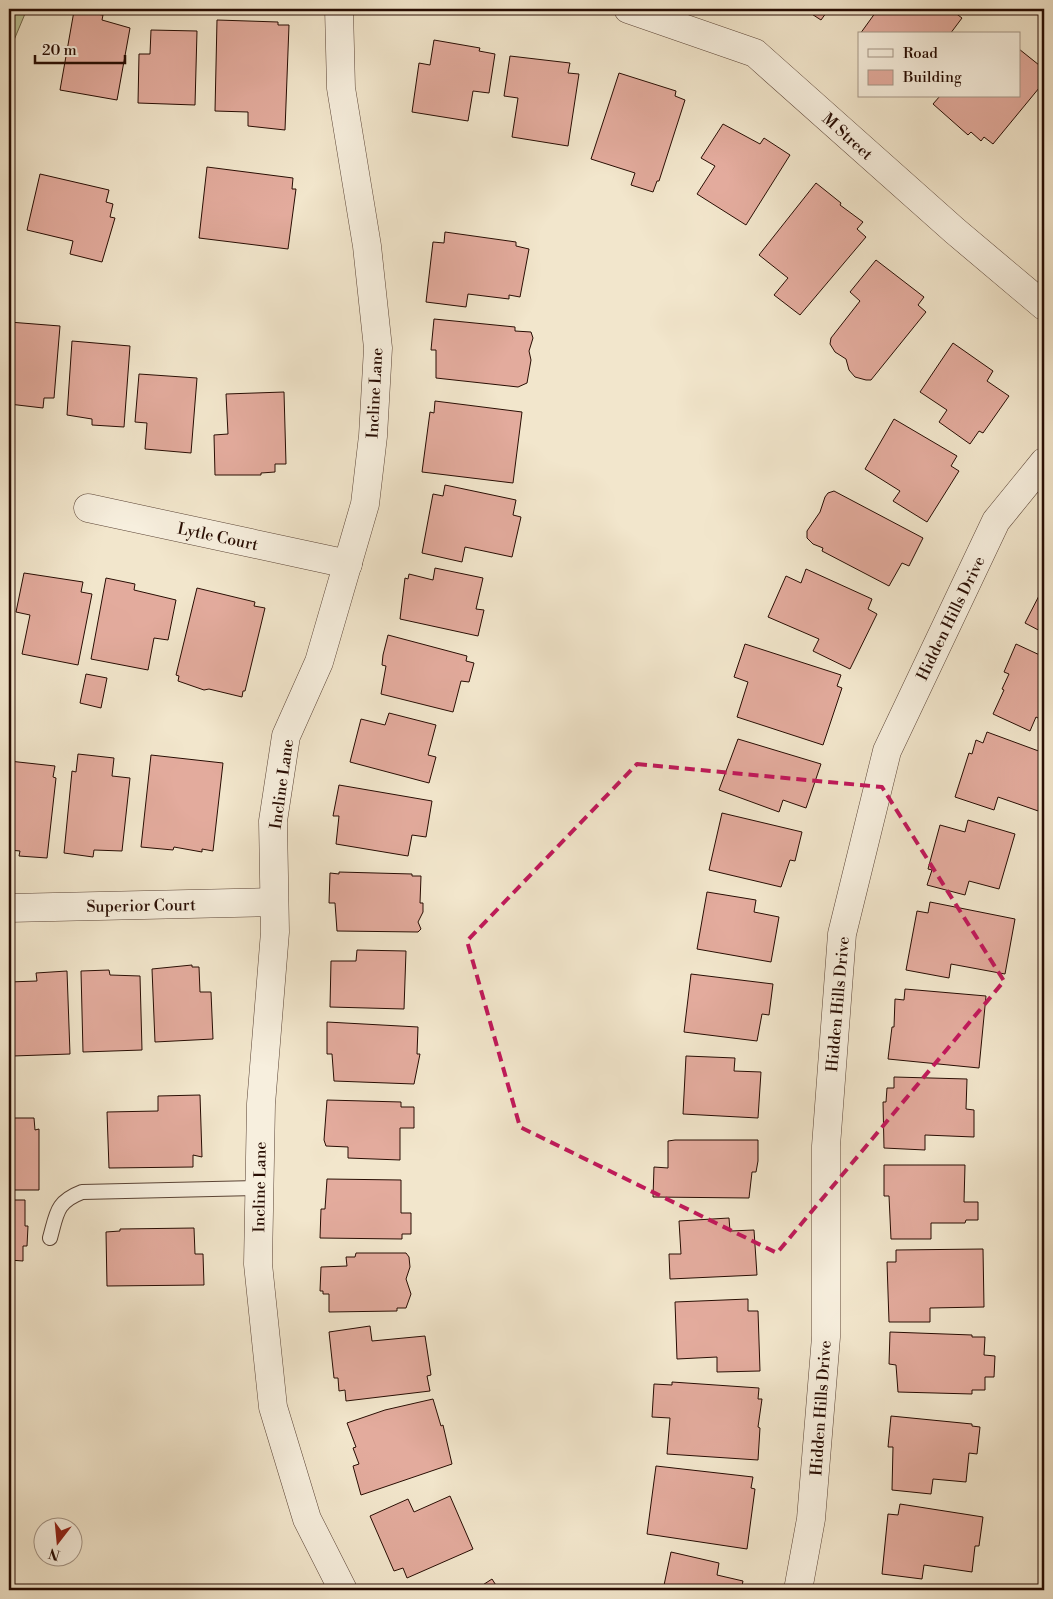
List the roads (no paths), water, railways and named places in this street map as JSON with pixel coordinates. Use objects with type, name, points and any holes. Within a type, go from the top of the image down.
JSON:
[{"type":"street","name":"Incline Lane","points":[[339,9],[341,88],[367,246],[378,348],[373,436],[365,504],[320,662],[286,736],[273,821],[275,932],[261,1104],[258,1264],[273,1407],[307,1519],[343,1590]]},
{"type":"street","name":"M Street","points":[[628,9],[755,53],[954,231],[1044,306]]},
{"type":"street","name":"Hidden Hills Drive","points":[[798,1590],[811,1519],[826,1337],[826,1146],[842,934],[886,751],[996,521],[1044,462]]},
{"type":"street","name":"Lytle Court","points":[[88,508],[348,564]]},
{"type":"street","name":"Superior Court","points":[[9,908],[274,902]]},
{"type":"lane","points":[[50,1238],[57,1212],[67,1198],[82,1192],[259,1188]]}]
